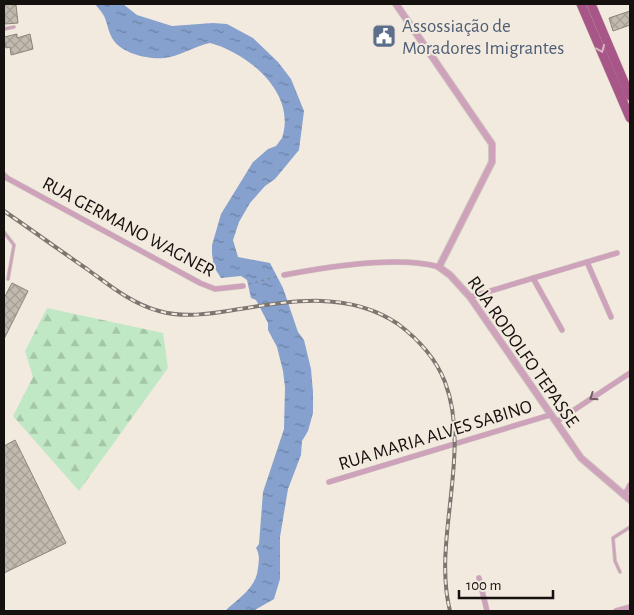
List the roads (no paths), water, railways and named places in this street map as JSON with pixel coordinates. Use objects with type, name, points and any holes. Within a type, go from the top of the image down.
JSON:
[{"type":"highway","points":[[581,4],[630,118]]},
{"type":"highway","points":[[591,4],[630,96]]},
{"type":"street","points":[[284,275],[344,265],[408,262],[439,267],[492,162],[492,144],[396,4]]},
{"type":"street","name":"RUA GERMANO WAGNER","points":[[4,176],[200,283],[215,289],[243,286]]},
{"type":"street","points":[[470,297],[617,253]]},
{"type":"street","points":[[587,262],[612,317]]},
{"type":"street","name":"RUA RODOLFO TEPASSE","points":[[439,267],[450,275],[470,297],[550,415],[591,468],[630,500]]},
{"type":"street","points":[[532,278],[562,330]]},
{"type":"street","points":[[556,422],[630,373]]},
{"type":"street","name":"RUA MARIA ALVES SABINO","points":[[329,482],[550,415]]},
{"type":"street","points":[[624,496],[630,486]]},
{"type":"street","points":[[479,578],[487,611]]},
{"type":"street","points":[[616,611],[630,607]]},
{"type":"lane","points":[[4,29],[14,27]]},
{"type":"lane","points":[[4,232],[14,245],[8,279]]},
{"type":"lane","points":[[620,572],[615,561],[613,538],[630,527]]},
{"type":"water","points":[[95,4],[123,4],[137,15],[172,26],[213,23],[227,24],[253,38],[278,62],[291,79],[304,111],[299,150],[275,179],[265,186],[250,203],[239,222],[233,240],[238,257],[270,263],[283,288],[298,332],[304,340],[311,369],[313,392],[313,413],[308,431],[302,441],[301,455],[288,489],[280,537],[280,579],[274,599],[253,611],[225,611],[246,592],[257,575],[259,558],[256,548],[259,544],[263,492],[284,429],[285,387],[277,347],[268,330],[268,323],[256,300],[251,298],[247,280],[241,276],[221,278],[214,267],[212,245],[221,214],[253,162],[268,149],[276,146],[282,138],[285,121],[282,106],[276,91],[266,77],[239,56],[225,48],[210,43],[175,56],[163,58],[140,56],[125,50],[112,38],[104,16]]},
{"type":"railway","points":[[4,211],[121,293],[149,308],[168,313],[197,315],[297,302],[339,302],[379,313],[398,324],[413,336],[437,365],[445,382],[452,409],[455,438],[454,467],[445,555],[446,584],[450,611]]},
{"type":"place","name":"Assossiação de Moradores Imigrantes","points":[[384,36]]}]
